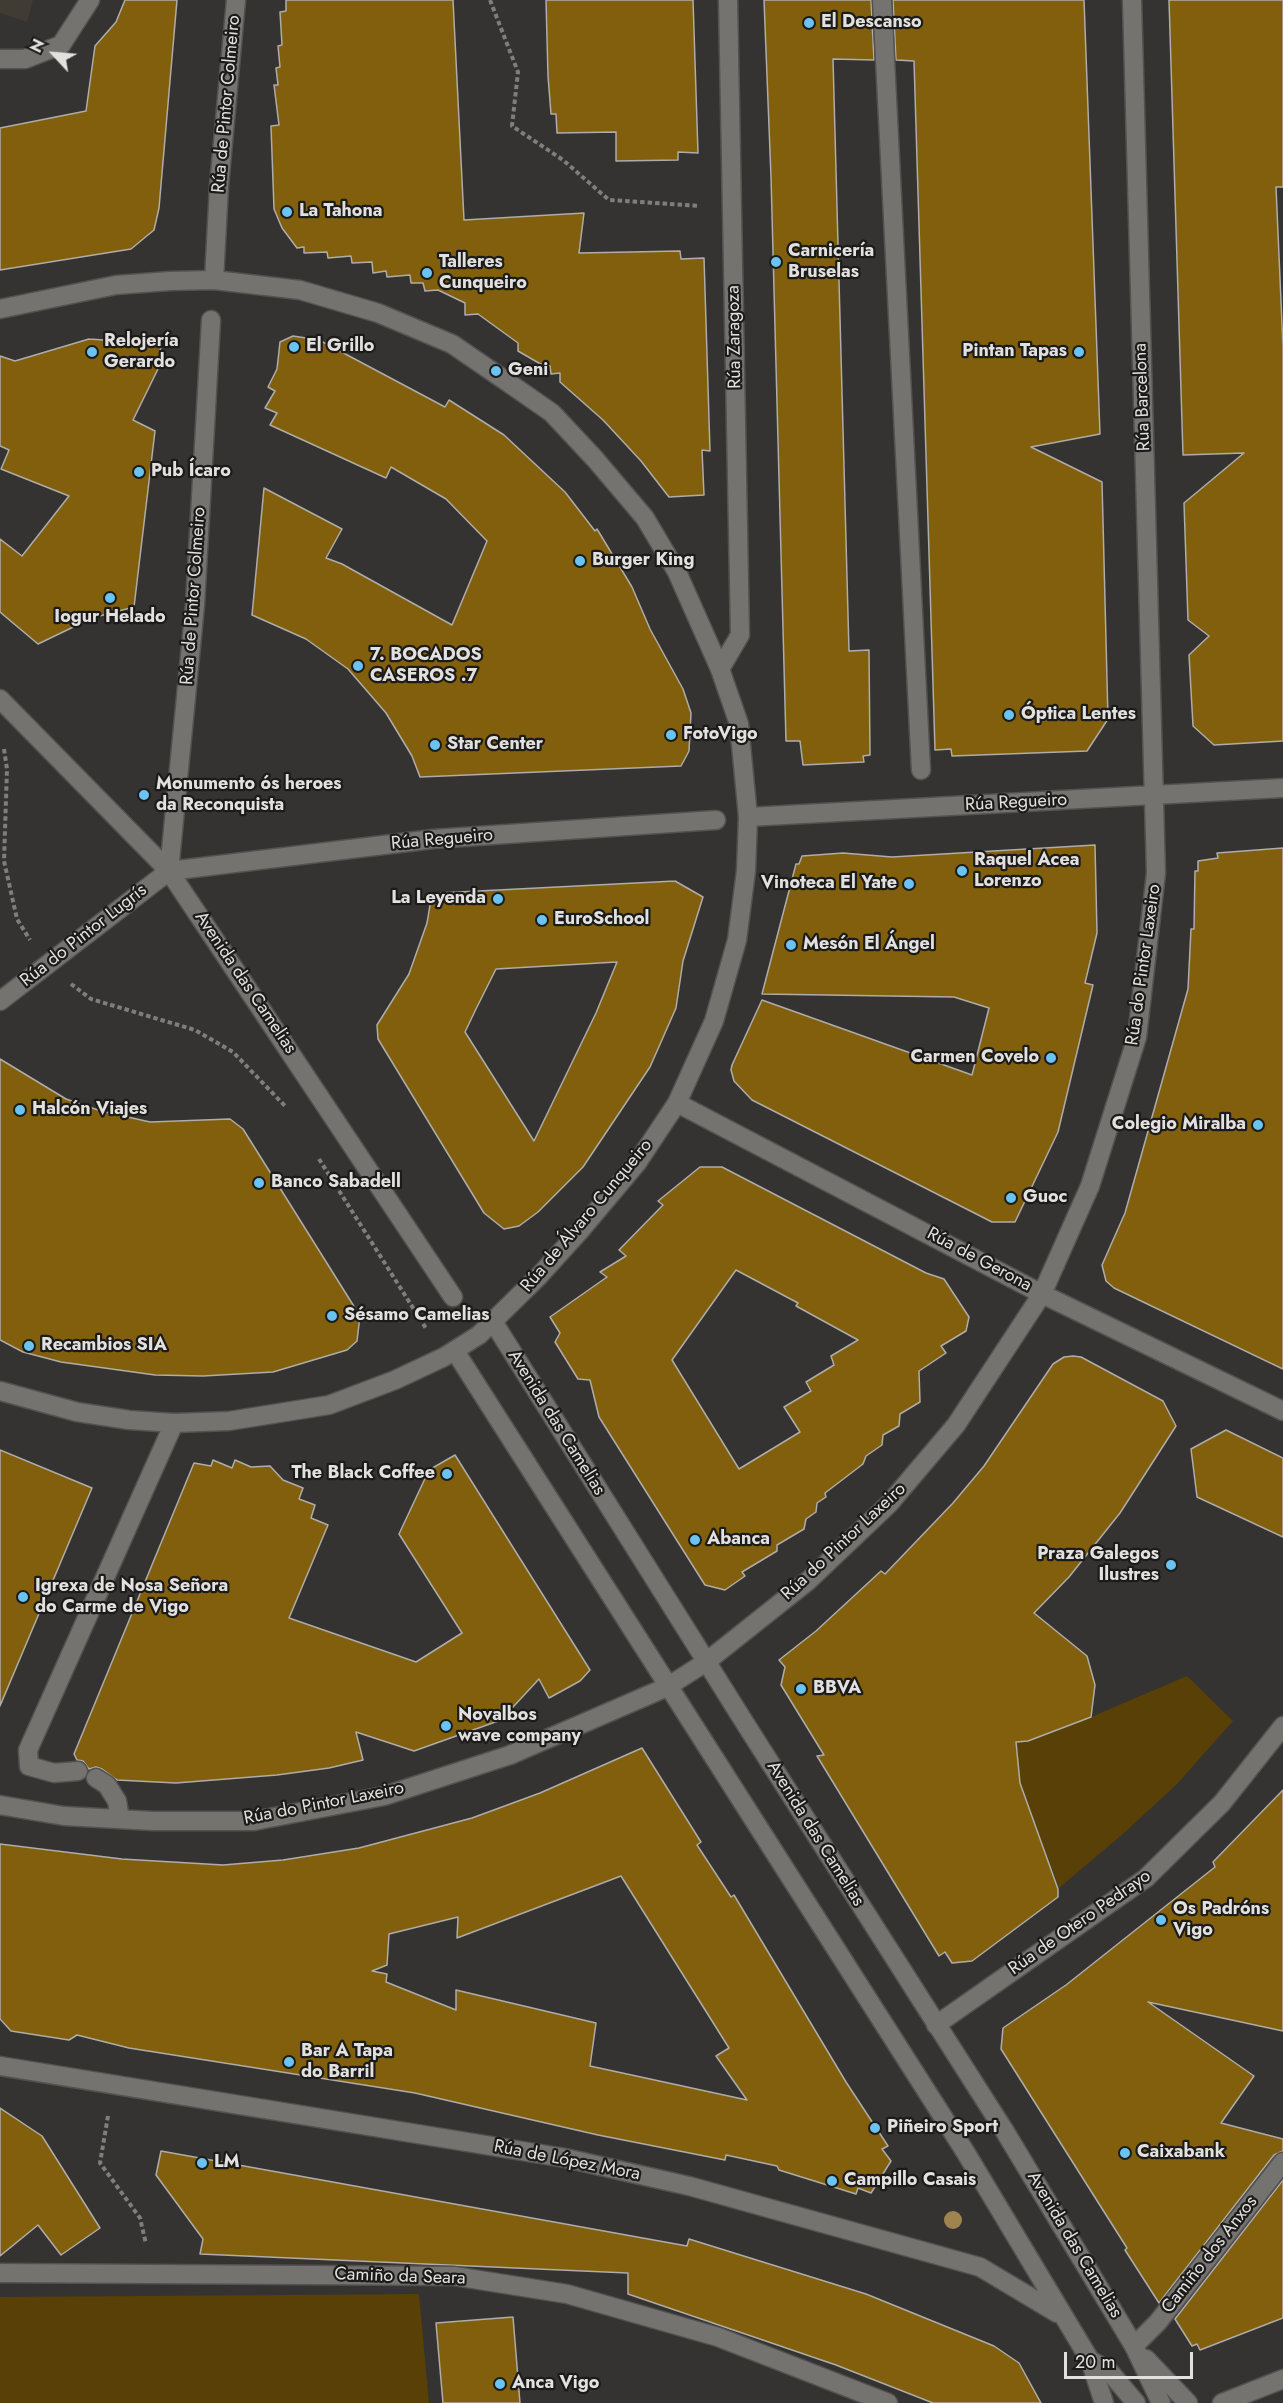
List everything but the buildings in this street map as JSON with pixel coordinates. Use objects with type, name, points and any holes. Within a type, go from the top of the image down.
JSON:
[{"type":"street","points":[[0,59],[25,59],[61,45],[90,0]]},
{"type":"street","name":"Rúa de Pintor Colmeiro","points":[[214,280],[219,186],[236,0]]},
{"type":"street","name":"Rúa Zaragoza","points":[[720,669],[740,636],[728,0]]},
{"type":"street","points":[[882,0],[921,770]]},
{"type":"street","name":"Rúa Barcelona","points":[[1132,0],[1153,794]]},
{"type":"street","name":"Rúa de Álvaro Cunqueiro","points":[[0,309],[116,285],[214,280],[300,290],[378,313],[452,344],[552,413],[645,518],[677,572],[720,669],[739,724],[748,817],[746,871],[737,940],[714,1021],[677,1103],[637,1163],[566,1246],[494,1323],[450,1354],[378,1388],[329,1405],[229,1421],[174,1423],[77,1412],[0,1391]]},
{"type":"street","name":"Rúa de Pintor Colmeiro","points":[[169,871],[195,604],[211,320]]},
{"type":"street","name":"Avenida das Camelias","points":[[0,699],[169,871],[453,1297]]},
{"type":"street","name":"Rúa Regueiro","points":[[748,817],[1283,788]]},
{"type":"street","name":"Rúa do Pintor Laxeiro","points":[[0,1805],[64,1816],[153,1821],[254,1821],[384,1796],[510,1755],[667,1687],[706,1662],[808,1581],[889,1504],[956,1425],[1042,1294],[1090,1186],[1137,1037],[1156,873],[1153,794]]},
{"type":"street","name":"Rúa Regueiro","points":[[169,871],[433,839],[716,820]]},
{"type":"street","name":"Rúa do Pintor Lugrís","points":[[0,1001],[169,871]]},
{"type":"street","name":"Rúa de Gerona","points":[[677,1103],[974,1256],[1042,1294],[1283,1411]]},
{"type":"street","name":"Avenida das Camelias","points":[[494,1323],[706,1662],[1004,2130],[1134,2346]]},
{"type":"street","points":[[450,1354],[560,1512],[667,1687],[966,2153],[1062,2315]]},
{"type":"street","points":[[78,1771],[54,1773],[29,1766],[28,1750],[174,1423]]},
{"type":"street","name":"Rúa de Otero Pedrayo","points":[[936,2025],[1146,1878],[1222,1803],[1283,1726]]},
{"type":"street","points":[[96,1778],[107,1785],[117,1801],[120,1819]]},
{"type":"street","name":"Rúa de López Mora","points":[[0,2066],[565,2158],[689,2186],[980,2267],[1062,2315],[1090,2360]]},
{"type":"street","name":"Camiño dos Anxos","points":[[1134,2346],[1158,2322],[1283,2162]]},
{"type":"street","name":"Camiño da Seara","points":[[0,2273],[454,2276],[567,2294],[718,2337],[888,2403]]},
{"type":"street","points":[[1134,2346],[1161,2403]]},
{"type":"street","points":[[1134,2346],[1188,2403]]},
{"type":"street","points":[[1090,2360],[1104,2403]]},
{"type":"street","points":[[1090,2360],[1109,2371],[1136,2403]]},
{"type":"street","points":[[1222,2403],[1283,2379]]},
{"type":"path","points":[[490,0],[518,72],[512,126],[563,160],[609,200],[706,206]]},
{"type":"path","points":[[3,746],[7,770],[4,861],[17,919],[46,966],[91,999],[195,1030],[233,1052],[289,1111]]},
{"type":"path","points":[[314,1150],[450,1354]]},
{"type":"path","points":[[109,2114],[100,2163],[140,2218]]},
{"type":"shaded area","points":[[0,0],[33,0],[27,22],[0,13]]},
{"type":"shaded area","points":[[1187,1676],[1233,1721],[1177,1784],[1059,1888],[1020,1783],[1016,1742],[1028,1741],[1091,1717]]},
{"type":"shaded area","points":[[419,2294],[429,2403],[0,2403],[0,2297]]},
{"type":"place","name":"El Descanso","points":[[809,23]]},
{"type":"place","name":"La Tahona","points":[[287,212]]},
{"type":"place","name":"Carnicería Bruselas","points":[[776,262]]},
{"type":"place","name":"Talleres Cunqueiro","points":[[427,273]]},
{"type":"place","name":"El Grillo","points":[[294,347]]},
{"type":"place","name":"Relojería Gerardo","points":[[92,352]]},
{"type":"place","name":"Pintan Tapas","points":[[1079,352]]},
{"type":"place","name":"Geni","points":[[496,371]]},
{"type":"place","name":"Pub Ícaro","points":[[139,472]]},
{"type":"place","name":"Burger King","points":[[580,561]]},
{"type":"place","name":"Iogur Helado","points":[[110,598]]},
{"type":"place","name":"7. BOCADOS CASEROS .7","points":[[358,666]]},
{"type":"place","name":"Óptica Lentes","points":[[1009,715]]},
{"type":"place","name":"FotoVigo","points":[[671,735]]},
{"type":"place","name":"Star Center","points":[[435,745]]},
{"type":"place","name":"Monumento ós heroes da Reconquista","points":[[144,795]]},
{"type":"place","name":"Raquel Acea Lorenzo","points":[[962,871]]},
{"type":"place","name":"Vinoteca El Yate","points":[[909,884]]},
{"type":"place","name":"La Leyenda","points":[[498,899]]},
{"type":"place","name":"EuroSchool","points":[[542,920]]},
{"type":"place","name":"Mesón El Ángel","points":[[791,945]]},
{"type":"place","name":"Carmen Covelo","points":[[1051,1058]]},
{"type":"place","name":"Halcón Viajes","points":[[20,1110]]},
{"type":"place","name":"Colegio Miralba","points":[[1258,1125]]},
{"type":"place","name":"Banco Sabadell","points":[[259,1183]]},
{"type":"place","name":"Guoc","points":[[1011,1198]]},
{"type":"place","name":"Sésamo Camelias","points":[[332,1316]]},
{"type":"place","name":"Recambios SIA","points":[[29,1346]]},
{"type":"place","name":"The Black Coffee","points":[[447,1474]]},
{"type":"place","name":"Abanca","points":[[695,1540]]},
{"type":"place","name":"Praza Galegos Ilustres","points":[[1171,1565]]},
{"type":"place","name":"Igrexa de Nosa Señora do Carme de Vigo","points":[[23,1597]]},
{"type":"place","name":"BBVA","points":[[801,1689]]},
{"type":"place","name":"Novalbos wave company","points":[[446,1726]]},
{"type":"place","name":"Os Padróns Vigo","points":[[1161,1920]]},
{"type":"place","name":"Bar A Tapa do Barril","points":[[289,2062]]},
{"type":"place","name":"Piñeiro Sport","points":[[875,2128]]},
{"type":"place","name":"Caixabank","points":[[1125,2153]]},
{"type":"place","name":"LM","points":[[202,2163]]},
{"type":"place","name":"Campillo Casais","points":[[832,2181]]},
{"type":"place","name":"Anca Vigo","points":[[500,2384]]}]
